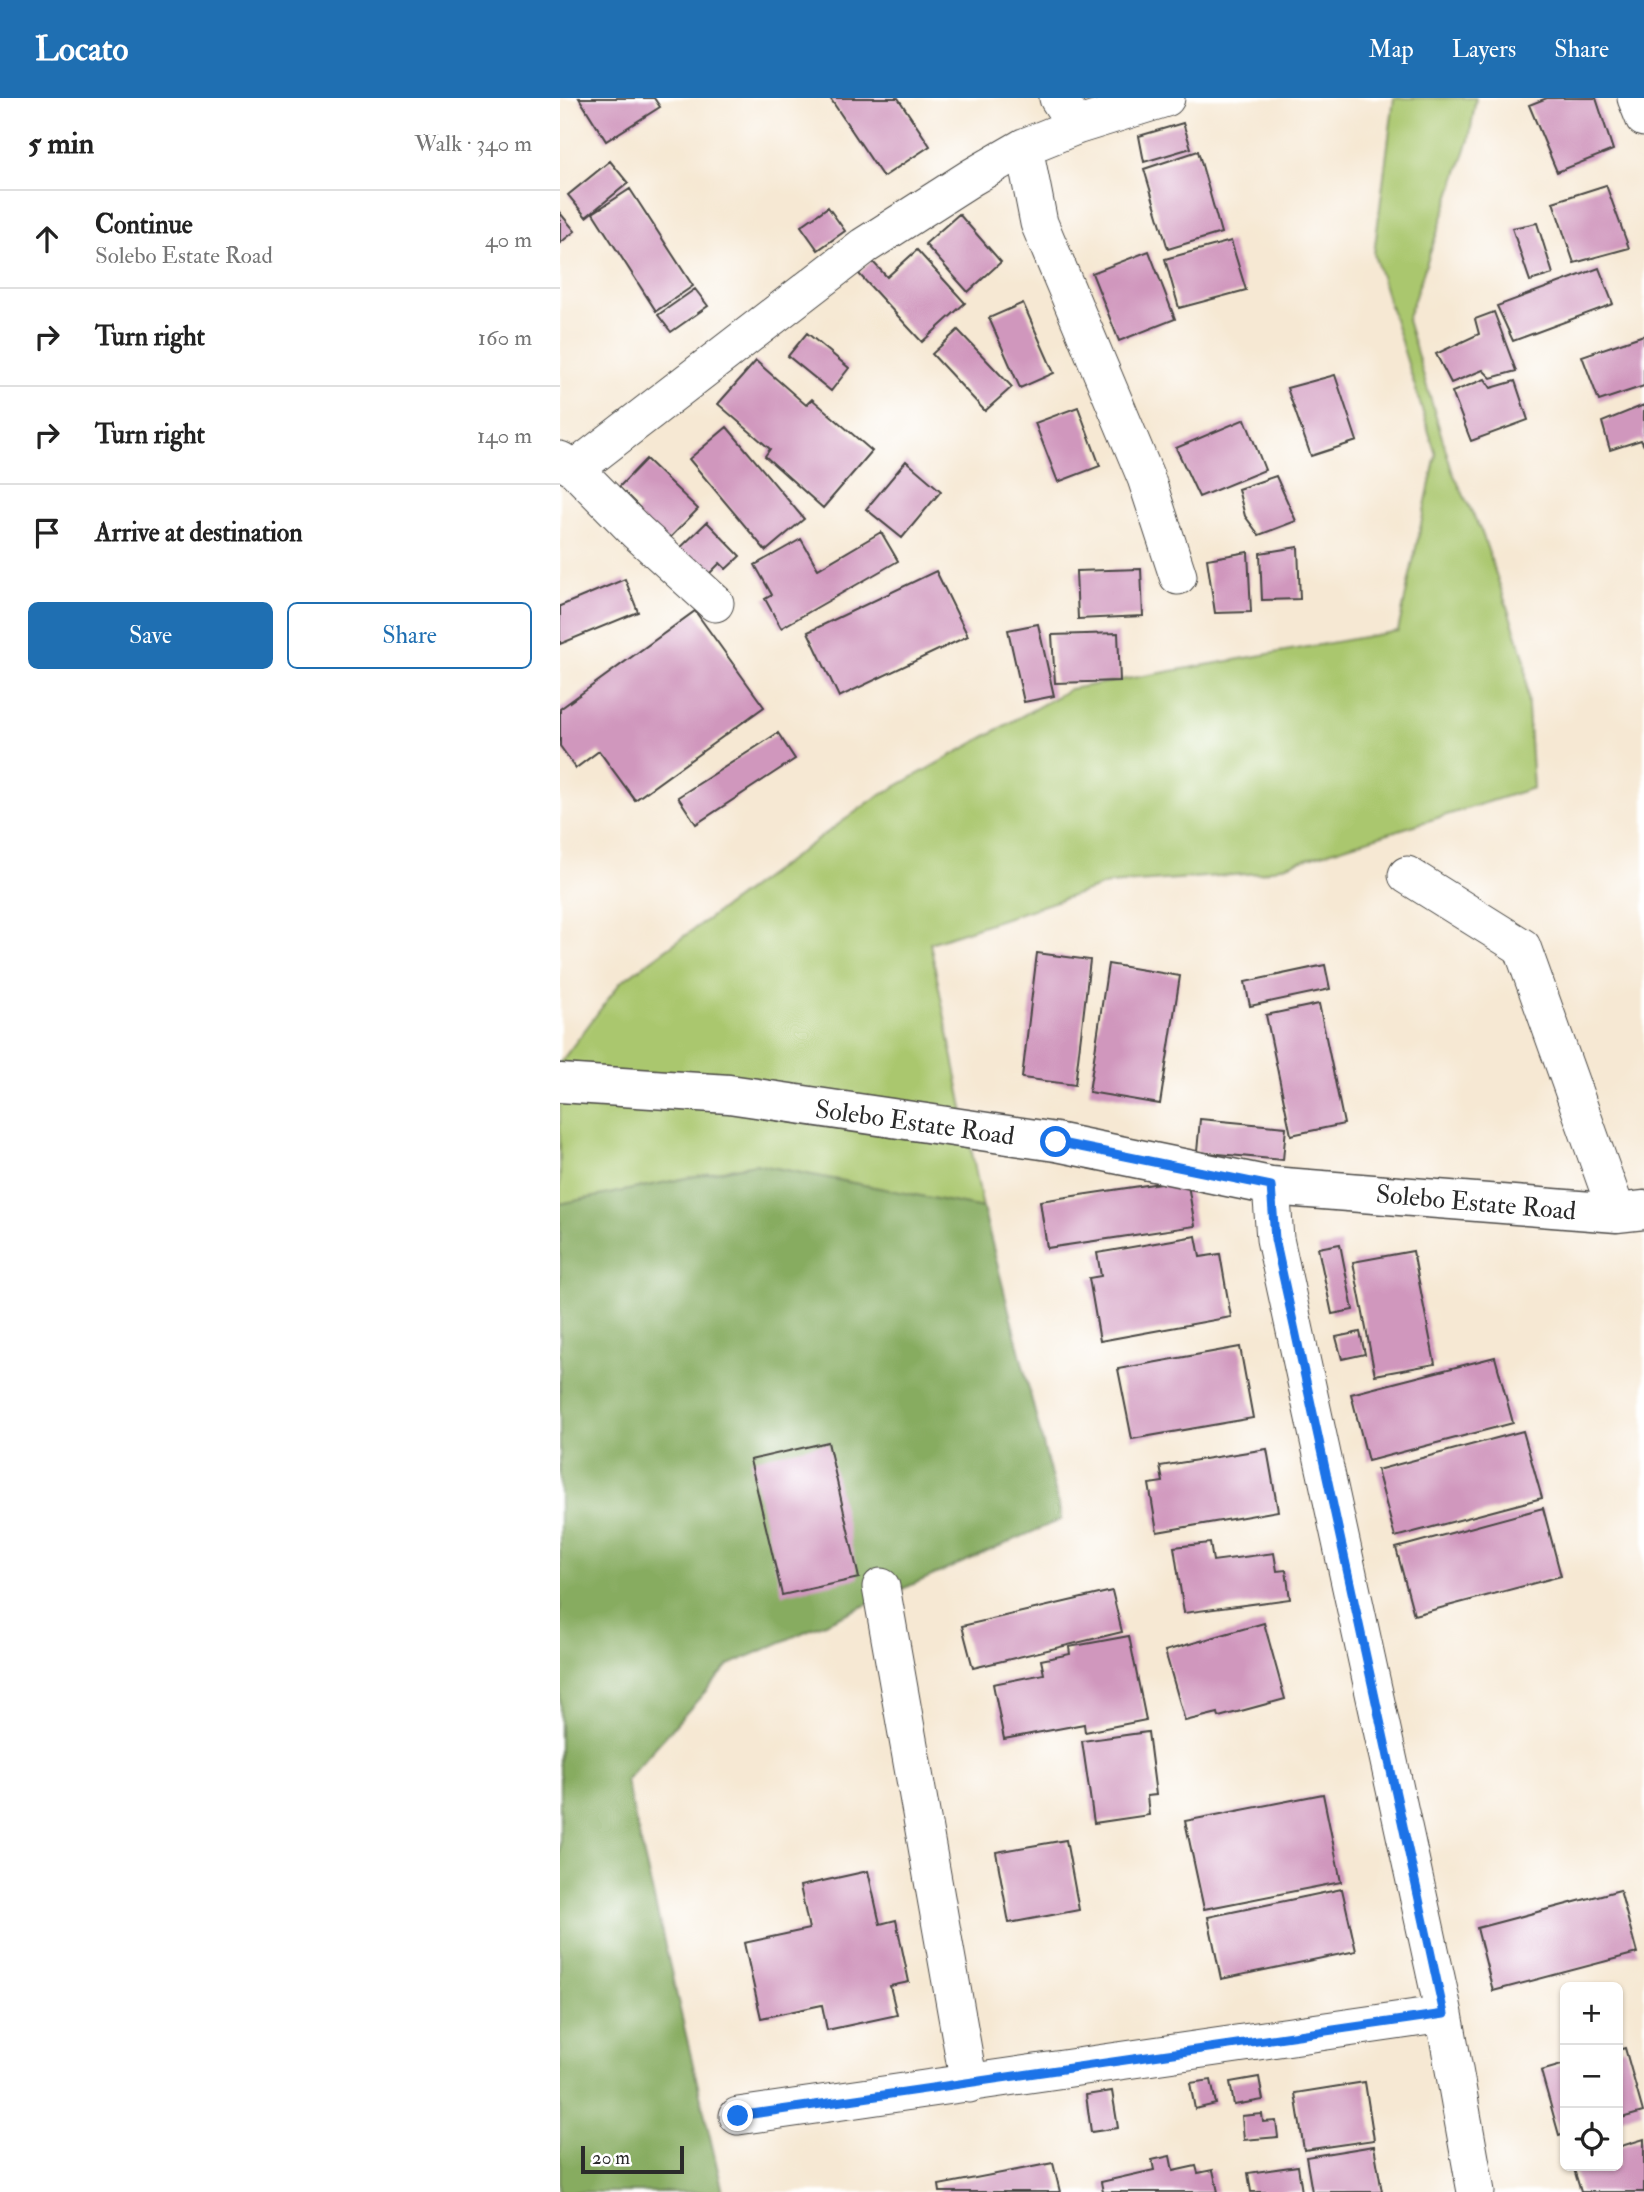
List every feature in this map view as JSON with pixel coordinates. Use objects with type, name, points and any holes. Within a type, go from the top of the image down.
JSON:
[{"type":"street","points":[[715,603],[567,465],[864,246],[1024,147],[1067,112],[1166,98]]},
{"type":"street","points":[[1636,98],[1644,118]]},
{"type":"street","points":[[1024,147],[1039,223],[1146,478],[1178,576]]},
{"type":"street","points":[[1407,875],[1522,947],[1630,1212]]},
{"type":"street","name":"Solebo Estate Road","points":[[560,1083],[729,1094],[1056,1142],[1271,1186],[1630,1212]]},
{"type":"street","points":[[1271,1186],[1275,1239],[1444,2014],[1476,2192]]},
{"type":"street","points":[[881,1587],[969,2084]]},
{"type":"street","points":[[738,2116],[1444,2014]]},
{"type":"green space","points":[[1394,98],[1476,98],[1469,140],[1407,320],[1452,471],[1482,533],[1525,660],[1533,788],[1261,873],[1108,884],[930,943],[983,1208],[755,1164],[560,1204],[560,1063],[621,982],[872,800],[1070,689],[1398,631],[1436,455],[1374,254]]},
{"type":"green space","points":[[755,1164],[983,1208],[1062,1519],[729,1665],[626,1780],[723,2192],[560,2192],[560,1204]]},
{"type":"building","points":[[579,98],[654,98],[660,107],[606,141]]},
{"type":"building","points":[[830,98],[898,98],[930,146],[883,177]]},
{"type":"building","points":[[1547,98],[1596,98],[1613,150],[1557,172],[1529,105]]},
{"type":"building","points":[[1183,123],[1191,148],[1144,162],[1139,136]]},
{"type":"building","points":[[1198,151],[1221,233],[1168,249],[1144,169]]},
{"type":"building","points":[[610,161],[628,183],[586,217],[568,195]]},
{"type":"building","points":[[1606,185],[1629,248],[1574,263],[1553,202]]},
{"type":"building","points":[[630,189],[693,286],[656,311],[593,213]]},
{"type":"building","points":[[828,207],[845,231],[818,250],[801,226]]},
{"type":"building","points":[[560,213],[575,231],[560,243]]},
{"type":"building","points":[[959,214],[1001,262],[968,292],[925,244]]},
{"type":"building","points":[[1537,223],[1553,274],[1530,281],[1512,228]]},
{"type":"building","points":[[1231,241],[1246,290],[1179,308],[1165,259]]},
{"type":"building","points":[[917,250],[965,303],[922,342],[859,274],[872,261],[887,277]]},
{"type":"building","points":[[1149,251],[1175,319],[1119,341],[1092,273]]},
{"type":"building","points":[[1599,268],[1613,304],[1513,341],[1497,306]]},
{"type":"building","points":[[695,289],[708,306],[671,332],[658,315]]},
{"type":"building","points":[[1023,303],[1054,373],[1020,388],[989,318]]},
{"type":"building","points":[[1494,312],[1516,371],[1491,378],[1483,370],[1451,383],[1436,354],[1479,334],[1475,319]]},
{"type":"building","points":[[958,330],[1012,387],[985,411],[932,354]]},
{"type":"building","points":[[807,333],[849,368],[831,391],[788,356]]},
{"type":"building","points":[[1644,335],[1644,386],[1599,401],[1582,356]]},
{"type":"building","points":[[756,361],[806,405],[812,399],[872,451],[823,508],[765,456],[770,449],[718,404]]},
{"type":"building","points":[[1335,375],[1357,441],[1311,456],[1287,388]]},
{"type":"building","points":[[1485,379],[1491,388],[1515,381],[1528,420],[1471,441],[1452,392]]},
{"type":"building","points":[[1644,405],[1644,446],[1641,440],[1610,450],[1602,422]]},
{"type":"building","points":[[1078,407],[1100,466],[1058,482],[1035,423]]},
{"type":"building","points":[[1245,419],[1265,470],[1199,497],[1176,448]]},
{"type":"building","points":[[727,427],[804,519],[766,551],[689,459]]},
{"type":"building","points":[[646,459],[698,509],[665,543],[635,514],[640,508],[619,487]]},
{"type":"building","points":[[906,461],[941,491],[902,538],[866,509]]},
{"type":"building","points":[[1276,476],[1296,521],[1259,535],[1245,516],[1238,489]]},
{"type":"building","points":[[707,522],[740,556],[726,569],[720,563],[702,581],[675,553]]},
{"type":"building","points":[[881,532],[898,561],[781,628],[765,599],[772,595],[755,565],[801,539],[818,569]]},
{"type":"building","points":[[1298,547],[1300,599],[1262,600],[1260,553]]},
{"type":"building","points":[[1248,552],[1251,612],[1215,613],[1207,559]]},
{"type":"building","points":[[1141,569],[1143,616],[1078,619],[1076,571]]},
{"type":"building","points":[[936,571],[968,636],[839,697],[808,632]]},
{"type":"building","points":[[625,579],[638,612],[560,644],[560,606]]},
{"type":"building","points":[[695,611],[764,707],[635,800],[599,751],[576,768],[560,746],[560,709]]},
{"type":"building","points":[[1038,624],[1054,696],[1024,702],[1008,630]]},
{"type":"building","points":[[1118,633],[1120,681],[1055,683],[1052,635]]},
{"type":"building","points":[[778,733],[795,759],[696,824],[678,797]]},
{"type":"building","points":[[1037,953],[1090,960],[1075,1085],[1022,1078]]},
{"type":"building","points":[[1108,964],[1180,976],[1160,1104],[1089,1092]]},
{"type":"building","points":[[1325,965],[1330,989],[1250,1006],[1245,982]]},
{"type":"building","points":[[1319,1004],[1344,1124],[1291,1135],[1266,1015]]},
{"type":"building","points":[[1200,1119],[1286,1127],[1283,1160],[1197,1152]]},
{"type":"building","points":[[1187,1179],[1195,1226],[1047,1248],[1040,1201]]},
{"type":"building","points":[[1196,1236],[1200,1257],[1220,1254],[1231,1317],[1100,1341],[1089,1278],[1101,1276],[1097,1253]]},
{"type":"building","points":[[1340,1244],[1353,1310],[1332,1314],[1318,1248]]},
{"type":"building","points":[[1413,1251],[1435,1364],[1375,1375],[1353,1262]]},
{"type":"building","points":[[1360,1332],[1365,1354],[1342,1359],[1336,1337]]},
{"type":"building","points":[[1240,1347],[1253,1418],[1132,1439],[1118,1369]]},
{"type":"building","points":[[1495,1357],[1513,1423],[1368,1461],[1351,1394]]},
{"type":"building","points":[[1523,1431],[1542,1498],[1395,1537],[1377,1470]]},
{"type":"building","points":[[828,1442],[859,1578],[782,1595],[750,1460]]},
{"type":"building","points":[[1267,1449],[1278,1511],[1157,1532],[1149,1484],[1163,1482],[1160,1466]]},
{"type":"building","points":[[1543,1508],[1561,1576],[1414,1615],[1396,1548]]},
{"type":"building","points":[[1210,1543],[1213,1561],[1274,1553],[1277,1571],[1286,1570],[1290,1599],[1184,1613],[1174,1547]]},
{"type":"building","points":[[1112,1591],[1122,1632],[973,1668],[962,1626]]},
{"type":"building","points":[[1264,1623],[1285,1699],[1219,1717],[1218,1713],[1185,1721],[1165,1651]]},
{"type":"building","points":[[1129,1636],[1146,1720],[1085,1732],[1084,1724],[1004,1739],[993,1684],[1044,1674],[1041,1660],[1070,1654],[1069,1647]]},
{"type":"building","points":[[1148,1732],[1156,1795],[1147,1796],[1149,1815],[1094,1823],[1082,1741]]},
{"type":"building","points":[[1323,1794],[1341,1882],[1204,1909],[1185,1821]]},
{"type":"building","points":[[1066,1840],[1079,1910],[1009,1923],[996,1852]]},
{"type":"building","points":[[868,1871],[880,1924],[896,1920],[909,1982],[890,1986],[897,2015],[827,2030],[822,2005],[761,2018],[744,1943],[809,1929],[800,1886]]},
{"type":"building","points":[[1342,1889],[1356,1951],[1221,1979],[1208,1917]]},
{"type":"building","points":[[1620,1890],[1637,1953],[1493,1991],[1477,1928]]},
{"type":"building","points":[[1623,2049],[1643,2112],[1623,2118],[1623,2108]]},
{"type":"building","points":[[1560,2065],[1559,2135],[1541,2071]]},
{"type":"building","points":[[1259,2077],[1263,2100],[1234,2105],[1230,2082]]},
{"type":"building","points":[[1211,2080],[1216,2104],[1195,2109],[1190,2083]]},
{"type":"building","points":[[1365,2082],[1374,2140],[1304,2150],[1295,2093]]},
{"type":"building","points":[[1112,2091],[1118,2128],[1091,2132],[1086,2095]]},
{"type":"building","points":[[1262,2114],[1263,2122],[1276,2121],[1278,2137],[1244,2140],[1242,2116]]},
{"type":"building","points":[[1644,2139],[1644,2192],[1581,2192],[1575,2171],[1623,2171],[1623,2145]]},
{"type":"building","points":[[1374,2146],[1382,2192],[1312,2192],[1306,2157]]},
{"type":"building","points":[[1170,2156],[1173,2171],[1196,2166],[1198,2173],[1213,2170],[1218,2192],[1103,2192],[1101,2182],[1154,2170],[1152,2160]]},
{"type":"building","points":[[1053,2163],[1060,2192],[940,2192],[939,2185]]},
{"type":"building","points":[[1298,2166],[1302,2192],[1251,2192],[1248,2173]]},
{"type":"route","points":[[738,2116],[1444,2014],[1275,1239],[1271,1186],[1056,1142]]}]
